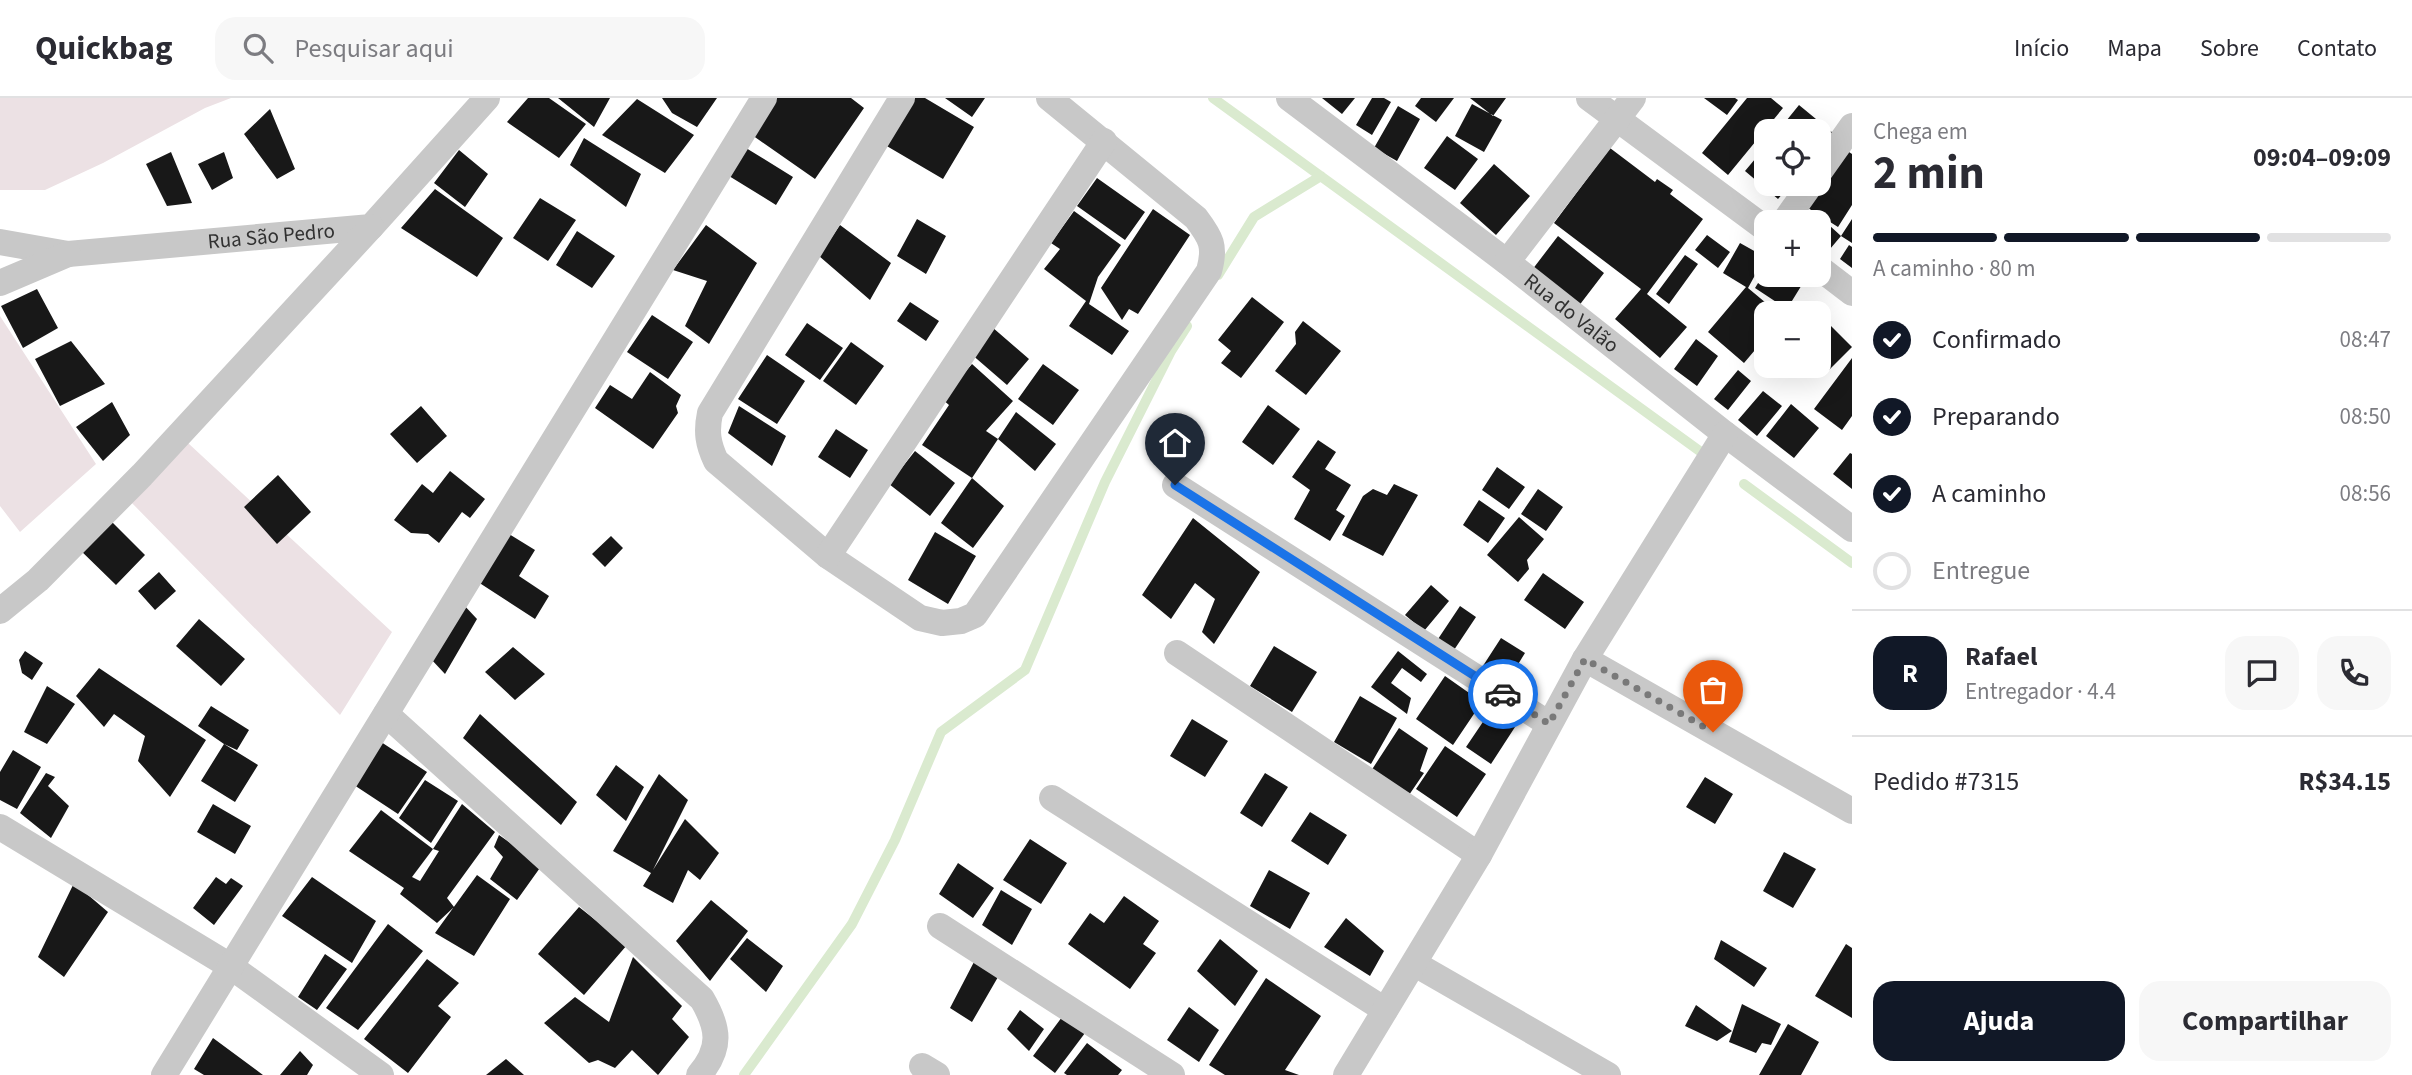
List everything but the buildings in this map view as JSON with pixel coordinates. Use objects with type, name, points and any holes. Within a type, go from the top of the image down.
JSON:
[{"type":"street","points":[[0,611],[38,580],[142,475],[487,98]]},
{"type":"street","points":[[164,1075],[764,98]]},
{"type":"street","points":[[902,98],[710,413],[706,432],[716,461],[828,555],[920,618],[942,623],[961,621],[975,615],[1185,307],[1209,271],[1213,258],[1210,238],[1196,218],[1049,98]]},
{"type":"street","name":"Rua do Valão","points":[[1289,98],[1507,261],[1725,434],[1852,529]]},
{"type":"street","points":[[1589,98],[1754,220]]},
{"type":"street","points":[[1507,261],[1633,98]]},
{"type":"street","points":[[1831,156],[1852,126]]},
{"type":"street","points":[[828,555],[1104,141]]},
{"type":"street","name":"Rua São Pedro","points":[[0,242],[68,254],[371,227]]},
{"type":"street","points":[[0,283],[68,254]]},
{"type":"street","points":[[1831,277],[1852,293]]},
{"type":"street","points":[[1346,1075],[1479,855],[1585,659],[1725,434]]},
{"type":"street","points":[[1175,485],[1549,724]]},
{"type":"street","points":[[1177,653],[1479,855]]},
{"type":"street","points":[[1585,659],[1852,811]]},
{"type":"street","points":[[386,714],[702,999],[715,1021],[716,1042],[709,1063],[699,1075]]},
{"type":"street","points":[[1052,798],[1385,1010]]},
{"type":"street","points":[[0,827],[230,966],[381,1075]]},
{"type":"street","points":[[940,926],[1172,1075]]},
{"type":"street","points":[[1415,964],[1608,1075]]},
{"type":"shaded area","points":[[0,98],[231,98],[205,108],[103,163],[45,190],[0,190]]},
{"type":"shaded area","points":[[0,316],[96,464],[20,532],[0,506]]},
{"type":"shaded area","points":[[188,443],[392,632],[340,715],[129,500]]},
{"type":"waterway","points":[[1213,98],[1701,452]]},
{"type":"waterway","points":[[1218,275],[1254,217],[1321,176]]},
{"type":"waterway","points":[[744,1075],[852,924],[895,840],[941,732],[1025,670],[1105,482],[1171,351],[1187,326]]},
{"type":"waterway","points":[[1744,484],[1852,563]]},
{"type":"way so far","points":[[1503,694],[1549,724],[1585,659],[1713,732]]},
{"type":"route","points":[[1175,485],[1503,694]]}]
